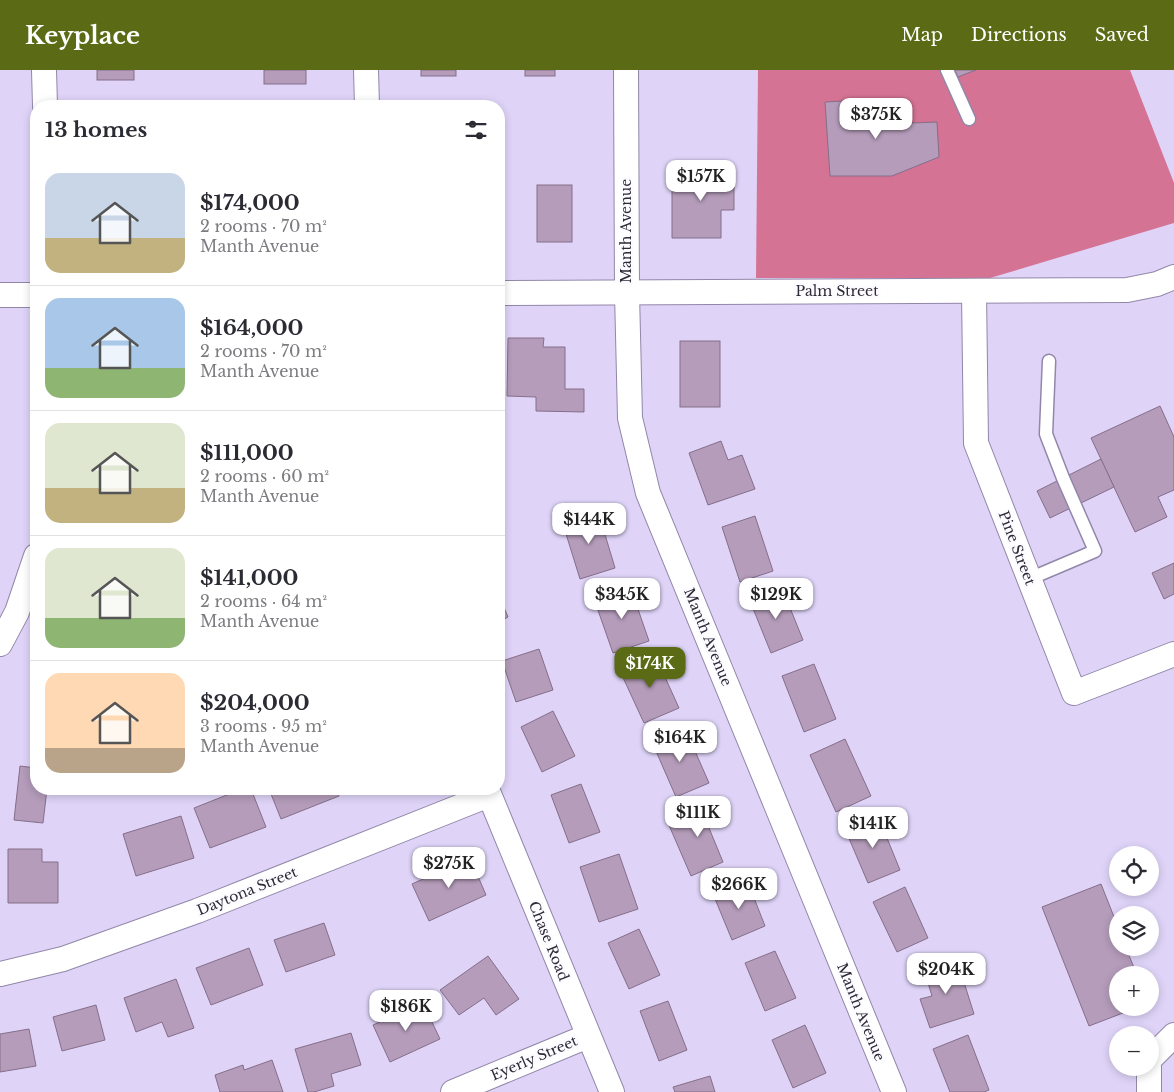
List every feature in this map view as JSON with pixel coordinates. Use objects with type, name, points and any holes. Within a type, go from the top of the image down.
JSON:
[{"type":"street","points":[[44,70],[44,100]]},
{"type":"street","points":[[366,70],[367,100]]},
{"type":"street","name":"Manth Avenue","points":[[626,70],[627,293],[630,418],[648,493],[894,1092]]},
{"type":"street","name":"Palm Street","points":[[505,293],[1128,290],[1157,284],[1174,277]]},
{"type":"street","name":"Pine Street","points":[[974,292],[976,443],[1074,693],[1174,654]]},
{"type":"street","points":[[0,294],[30,295]]},
{"type":"street","points":[[0,644],[27,616],[30,596]]},
{"type":"street","name":"Daytona Street","points":[[0,974],[63,959],[197,911],[481,795]]},
{"type":"street","name":"Chase Road","points":[[489,795],[612,1092]]},
{"type":"street","points":[[1159,1050],[1174,1035]]},
{"type":"street","name":"Eyerly Street","points":[[453,1092],[588,1036]]},
{"type":"street","points":[[1149,1076],[1149,1092]]},
{"type":"lane","points":[[947,70],[969,119]]},
{"type":"lane","points":[[1029,579],[1095,551],[1046,434],[1049,361]]},
{"type":"shaded area","points":[[758,70],[1130,70],[1174,183],[1174,223],[990,278],[756,278]]},
{"type":"building","points":[[97,70],[134,70],[134,80],[97,80]]},
{"type":"building","points":[[264,70],[306,70],[306,84],[264,84]]},
{"type":"building","points":[[421,70],[456,70],[456,76],[421,76]]},
{"type":"building","points":[[525,70],[555,70],[555,76],[525,76]]},
{"type":"building","points":[[955,70],[976,70],[958,77]]},
{"type":"building","points":[[881,99],[882,114],[910,112],[911,123],[937,122],[939,157],[892,176],[830,176],[825,102]]},
{"type":"building","points":[[672,170],[734,170],[734,210],[721,210],[721,238],[672,238]]},
{"type":"building","points":[[537,185],[572,185],[572,242],[537,242]]},
{"type":"building","points":[[508,338],[544,338],[543,347],[565,347],[565,389],[584,389],[584,412],[536,411],[536,397],[507,396]]},
{"type":"building","points":[[680,341],[720,341],[720,407],[680,407]]},
{"type":"building","points":[[1160,406],[1174,437],[1174,490],[1158,497],[1167,517],[1135,532],[1091,438]]},
{"type":"building","points":[[721,441],[728,460],[742,455],[755,489],[708,505],[689,453]]},
{"type":"building","points":[[1101,459],[1114,487],[1050,518],[1037,491]]},
{"type":"building","points":[[598,511],[615,568],[580,579],[562,521]]},
{"type":"building","points":[[755,516],[773,571],[740,582],[722,527]]},
{"type":"building","points":[[1174,563],[1174,594],[1164,599],[1152,573]]},
{"type":"building","points":[[630,586],[649,641],[613,653],[594,599]]},
{"type":"building","points":[[782,588],[803,640],[771,653],[750,601]]},
{"type":"building","points":[[539,649],[553,690],[516,702],[505,670],[505,660]]},
{"type":"building","points":[[655,655],[679,708],[644,723],[620,671]]},
{"type":"building","points":[[814,664],[836,719],[804,732],[782,676]]},
{"type":"building","points":[[553,711],[575,756],[542,772],[521,727]]},
{"type":"building","points":[[685,728],[709,783],[676,797],[652,742]]},
{"type":"building","points":[[845,739],[871,796],[836,812],[810,755]]},
{"type":"building","points":[[20,766],[30,767],[30,795],[46,795],[43,823],[14,820]]},
{"type":"building","points":[[581,784],[600,832],[569,843],[551,795]]},
{"type":"building","points":[[227,795],[253,795],[266,827],[210,848],[194,808]]},
{"type":"building","points":[[271,795],[339,795],[339,796],[281,819]]},
{"type":"building","points":[[716,802],[725,822],[709,828],[723,862],[691,876],[668,823]]},
{"type":"building","points":[[181,816],[194,858],[136,876],[123,834]]},
{"type":"building","points":[[878,816],[900,870],[868,883],[845,829]]},
{"type":"building","points":[[8,849],[42,849],[42,862],[58,862],[58,903],[8,903]]},
{"type":"building","points":[[619,854],[638,909],[599,922],[580,867]]},
{"type":"building","points":[[470,858],[486,895],[429,921],[412,884]]},
{"type":"building","points":[[747,880],[765,926],[732,940],[713,894]]},
{"type":"building","points":[[1101,884],[1110,906],[1109,956],[1129,956],[1133,966],[1109,966],[1109,1016],[1115,1016],[1089,1026],[1042,907]]},
{"type":"building","points":[[905,887],[928,938],[897,952],[873,902]]},
{"type":"building","points":[[324,923],[335,955],[286,972],[274,940]]},
{"type":"building","points":[[639,929],[660,975],[629,989],[608,943]]},
{"type":"building","points":[[249,948],[263,985],[211,1005],[196,968]]},
{"type":"building","points":[[775,951],[796,998],[765,1011],[745,963]]},
{"type":"building","points":[[488,956],[519,999],[496,1015],[484,998],[459,1015],[440,990]]},
{"type":"building","points":[[957,960],[974,1014],[930,1028],[920,999],[932,996],[924,970]]},
{"type":"building","points":[[176,979],[194,1028],[168,1037],[162,1022],[136,1032],[124,998]]},
{"type":"building","points":[[668,1001],[687,1050],[659,1061],[640,1011]]},
{"type":"building","points":[[423,1003],[440,1039],[390,1062],[373,1025]]},
{"type":"building","points":[[96,1005],[105,1040],[62,1051],[53,1017]]},
{"type":"building","points":[[805,1025],[826,1073],[793,1088],[772,1040]]},
{"type":"building","points":[[29,1029],[36,1066],[0,1072],[0,1034]]},
{"type":"building","points":[[351,1033],[361,1065],[331,1074],[334,1086],[308,1092],[295,1049]]},
{"type":"building","points":[[968,1035],[989,1090],[984,1092],[950,1092],[933,1049]]},
{"type":"building","points":[[272,1060],[283,1092],[220,1092],[215,1075],[243,1065],[244,1070]]},
{"type":"building","points":[[710,1076],[715,1092],[675,1092],[673,1087]]}]
